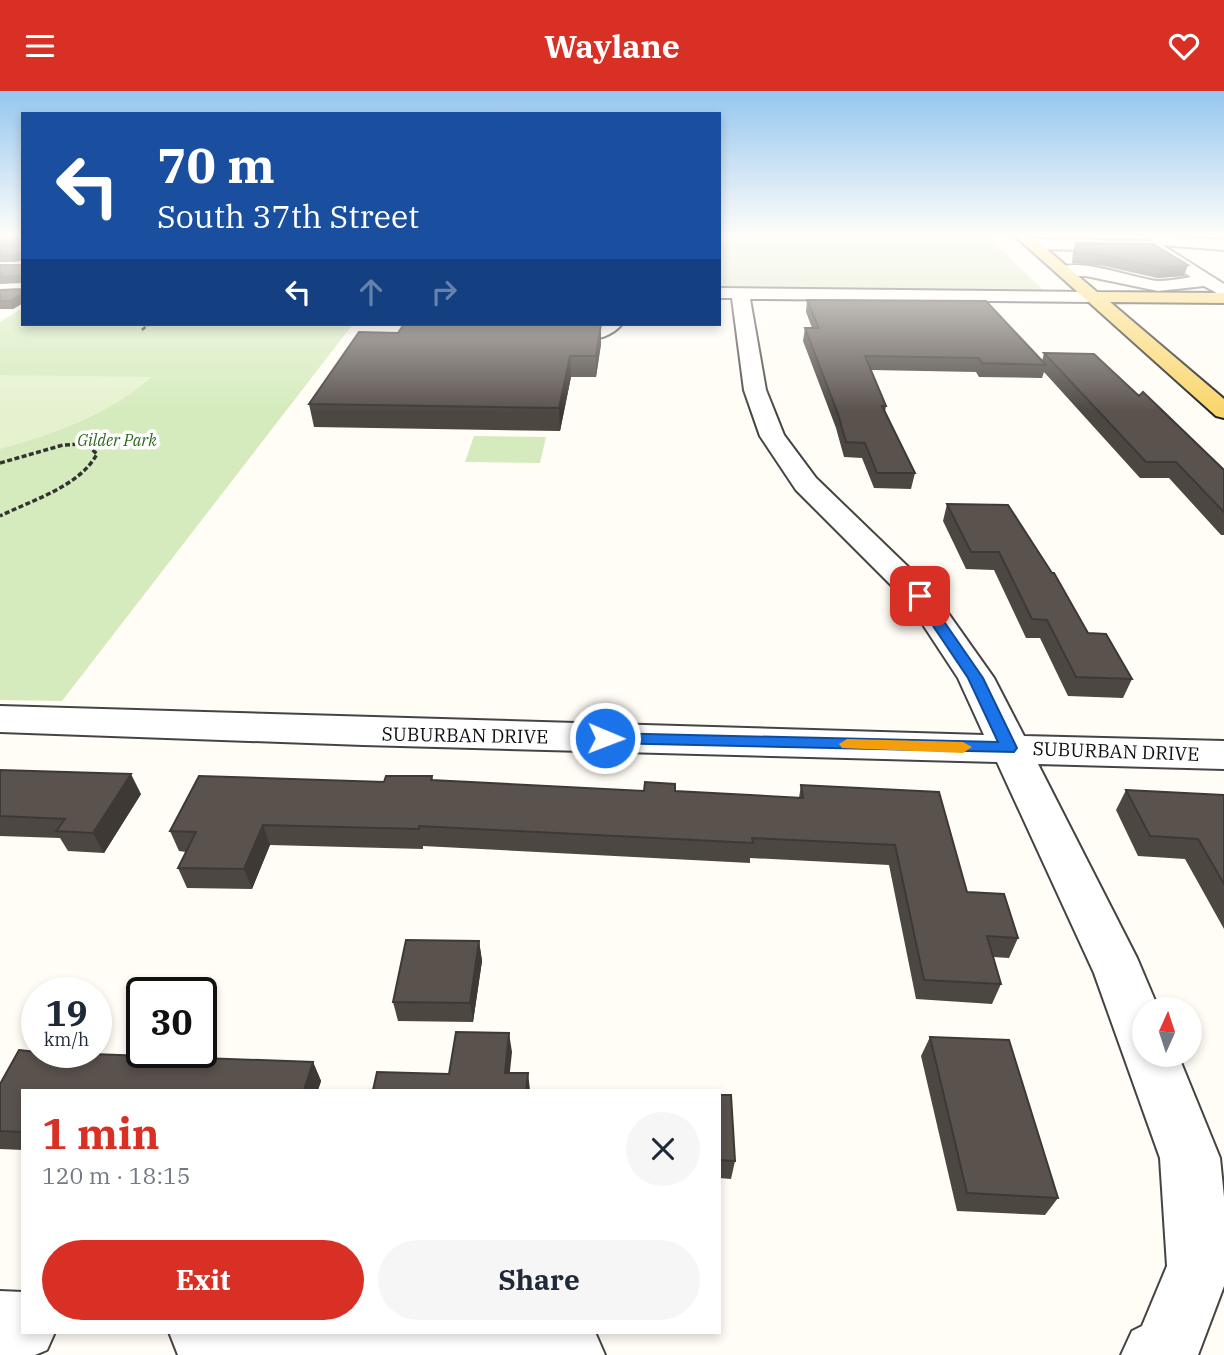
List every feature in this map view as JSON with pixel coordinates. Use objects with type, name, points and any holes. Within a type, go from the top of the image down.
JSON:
[{"type":"main road","points":[[1090,294],[1224,411]]},
{"type":"main road","points":[[1093,297],[1224,298]]},
{"type":"street","points":[[730,294],[755,390],[772,436],[806,484],[920,596],[976,678],[1119,973],[1132,1007]]},
{"type":"street","points":[[820,294],[1093,297]]},
{"type":"street","points":[[553,326],[558,330],[578,334],[599,332],[609,326]]},
{"type":"street","name":"SUBURBAN DRIVE","points":[[0,719],[363,732],[1224,755]]},
{"type":"street","points":[[1156,1067],[1190,1158],[1199,1266],[1166,1350],[1156,1355]]},
{"type":"street","points":[[0,1325],[21,1325]]},
{"type":"street","points":[[235,1334],[570,1355]]},
{"type":"path","points":[[142,330],[147,326]]},
{"type":"path","points":[[0,463],[63,445],[86,444],[97,454],[92,464],[71,479],[0,516]]},
{"type":"green space","name":"Gilder Park","points":[[21,309],[21,326],[351,326],[62,701],[0,700],[0,322]]},
{"type":"green space","points":[[0,375],[152,377],[117,402],[80,422],[0,449]]},
{"type":"green space","points":[[474,436],[546,437],[540,463],[465,462]]},
{"type":"building","points":[[0,294],[21,294],[10,301],[0,301]]},
{"type":"building","points":[[807,300],[986,301],[1046,365],[982,363],[979,358],[865,356],[886,406],[882,406],[915,473],[877,473],[865,443],[846,442],[805,328],[819,328]]},
{"type":"building","points":[[403,326],[601,326],[596,356],[570,356],[559,408],[309,404],[359,332],[398,333]]},
{"type":"building","points":[[1044,353],[1094,354],[1139,396],[1143,392],[1224,470],[1224,512],[1176,462],[1146,462]]},
{"type":"building","points":[[947,504],[1008,505],[1054,573],[1088,633],[1106,634],[1132,679],[1076,677],[1047,620],[1032,619],[999,552],[971,552]]},
{"type":"building","points":[[0,770],[131,774],[93,833],[56,831],[65,819],[0,816]]},
{"type":"building","points":[[199,776],[384,782],[386,776],[432,776],[431,780],[644,791],[645,782],[675,784],[675,791],[803,798],[801,785],[939,792],[967,892],[1004,894],[1018,938],[987,936],[1001,984],[924,980],[895,845],[752,838],[753,843],[419,826],[419,829],[263,825],[244,869],[178,868],[196,832],[170,831]]},
{"type":"building","points":[[1126,790],[1224,795],[1224,884],[1198,839],[1150,836]]},
{"type":"building","points":[[406,940],[479,941],[470,1003],[393,1002]]},
{"type":"building","points":[[456,1032],[509,1033],[505,1073],[528,1073],[526,1089],[373,1089],[377,1072],[449,1074]]},
{"type":"building","points":[[930,1037],[1009,1040],[1058,1198],[967,1193]]},
{"type":"building","points":[[19,1050],[21,1068],[112,1068],[112,1055],[126,1055],[126,1068],[217,1068],[217,1059],[313,1062],[304,1089],[21,1089],[21,1132],[0,1131],[0,1084]]},
{"type":"building","points":[[721,1095],[731,1095],[735,1161],[721,1160]]},
{"type":"slow traffic","points":[[847,744],[963,747]]},
{"type":"route","points":[[605,738],[1009,748],[976,678],[920,596]]}]
